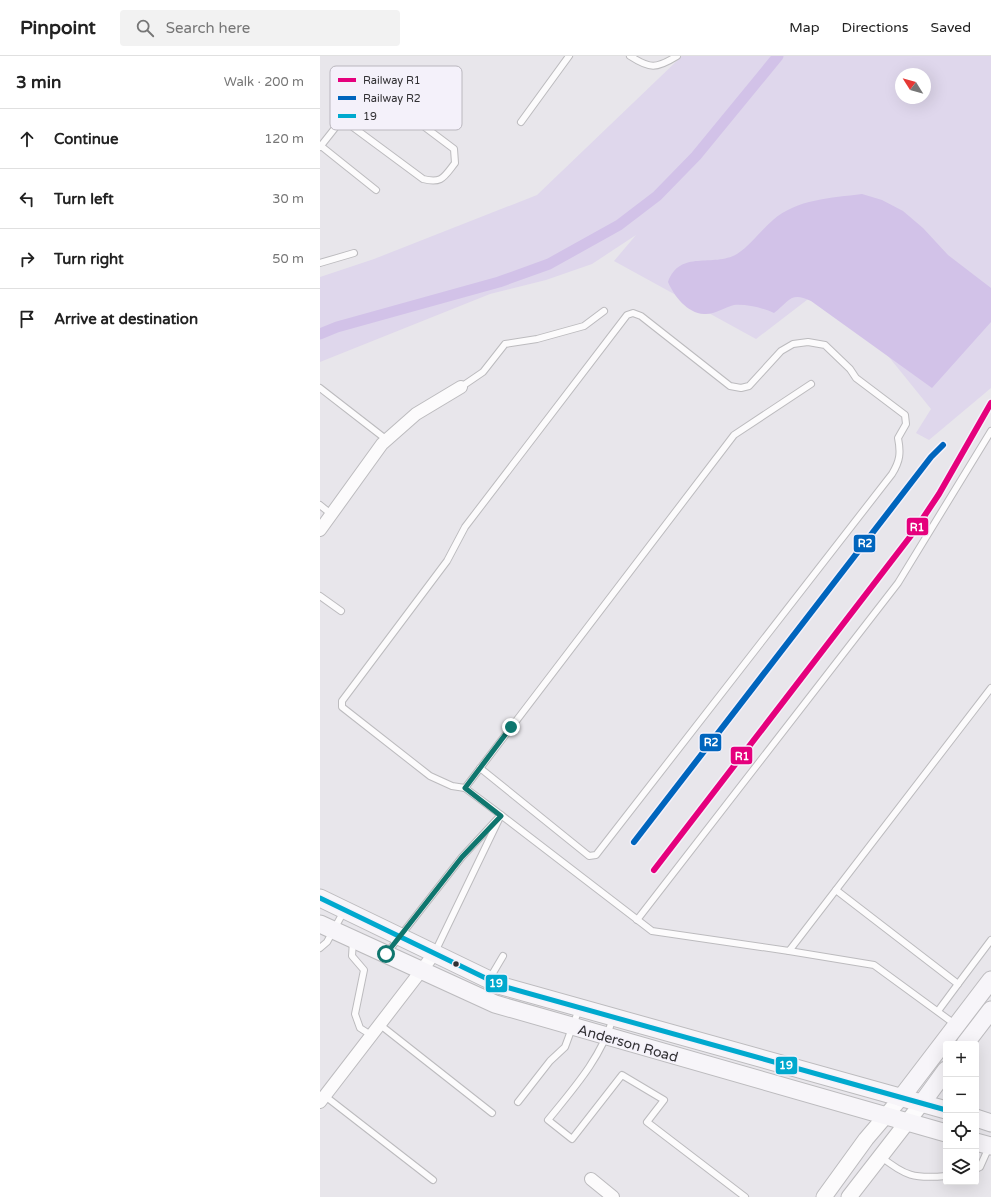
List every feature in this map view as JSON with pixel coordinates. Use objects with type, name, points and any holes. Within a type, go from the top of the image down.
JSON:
[{"type":"main road","name":"Anderson Road","points":[[321,901],[344,910],[502,986],[943,1109]]},
{"type":"main road","name":"Anderson Road","points":[[327,927],[495,1004],[885,1117],[943,1132]]},
{"type":"main road","points":[[901,1098],[991,980]]},
{"type":"main road","points":[[967,1041],[991,1010]]},
{"type":"main road","points":[[922,1103],[943,1074]]},
{"type":"main road","points":[[979,1119],[991,1123]]},
{"type":"street","points":[[320,530],[387,440],[416,414],[461,387]]},
{"type":"street","points":[[322,1099],[434,954]]},
{"type":"street","points":[[824,1197],[901,1098]]},
{"type":"street","points":[[849,1197],[922,1103]]},
{"type":"street","points":[[591,1179],[613,1197]]},
{"type":"lane","points":[[521,122],[569,56]]},
{"type":"lane","points":[[630,56],[645,66],[655,66],[673,57]]},
{"type":"lane","points":[[333,130],[320,146],[376,190]]},
{"type":"lane","points":[[357,130],[424,180],[435,182],[444,178],[455,163],[454,149],[429,130]]},
{"type":"lane","points":[[320,264],[354,253]]},
{"type":"lane","points":[[461,387],[483,372],[505,344],[537,339],[584,326],[604,311]]},
{"type":"lane","points":[[480,768],[589,856],[596,855],[892,474],[899,461],[900,452],[898,438],[906,424],[905,415],[856,378],[850,369],[825,345],[808,342],[793,344],[781,351],[749,386],[741,388],[730,386],[641,316],[633,313],[626,315],[465,526],[447,561],[342,701],[342,707],[430,776],[452,786],[465,788],[652,931],[874,965],[957,1026]]},
{"type":"lane","points":[[465,788],[734,435],[811,384]]},
{"type":"lane","points":[[320,388],[387,440]]},
{"type":"lane","points":[[637,920],[898,583],[991,431]]},
{"type":"lane","points":[[320,505],[331,514]]},
{"type":"lane","points":[[320,596],[340,611]]},
{"type":"lane","points":[[790,952],[991,688]]},
{"type":"lane","points":[[386,954],[399,936],[443,884],[462,857],[501,816]]},
{"type":"lane","points":[[434,954],[501,816]]},
{"type":"lane","points":[[836,890],[958,984]]},
{"type":"lane","points":[[320,948],[327,942],[327,927],[344,910]]},
{"type":"lane","points":[[353,939],[352,956],[364,970],[355,1014],[360,1028],[371,1035]]},
{"type":"lane","points":[[938,1011],[991,940]]},
{"type":"lane","points":[[489,980],[503,956]]},
{"type":"lane","points":[[518,1102],[550,1061],[565,1047],[579,1008]]},
{"type":"lane","points":[[613,1017],[607,1037],[592,1065],[548,1120],[572,1139],[622,1075],[664,1100],[647,1122],[745,1197]]},
{"type":"lane","points":[[379,1024],[492,1113]]},
{"type":"lane","points":[[322,1099],[433,1180]]},
{"type":"lane","points":[[979,1168],[986,1144]]},
{"type":"lane","points":[[880,1156],[895,1168],[909,1175],[922,1178],[943,1176]]},
{"type":"shaded area","points":[[682,56],[991,56],[991,388],[929,440],[916,433],[931,409],[829,283],[756,339],[614,261],[636,235],[592,264],[546,280],[490,294],[320,362],[320,277],[374,259],[537,195]]},
{"type":"shaded area","points":[[862,194],[882,200],[903,211],[923,228],[948,255],[991,288],[991,322],[932,388],[811,301],[804,298],[798,297],[790,299],[774,313],[755,307],[734,305],[712,313],[704,314],[692,311],[682,303],[668,282],[673,272],[680,266],[689,262],[718,260],[737,254],[773,220],[782,213],[793,208],[827,198]]},
{"type":"waterway","points":[[320,334],[337,327],[499,282],[549,264],[619,225],[657,196],[696,156],[778,56]]},
{"type":"rail line","name":"R1","points":[[654,870],[913,533],[939,494],[991,403]]},
{"type":"rail line","name":"R2","points":[[634,842],[931,457],[943,445]]},
{"type":"transit line","name":"19","points":[[320,898],[502,986],[943,1109]]},
{"type":"route","points":[[386,954],[399,936],[443,884],[462,857],[501,816],[465,788],[511,727]]}]
